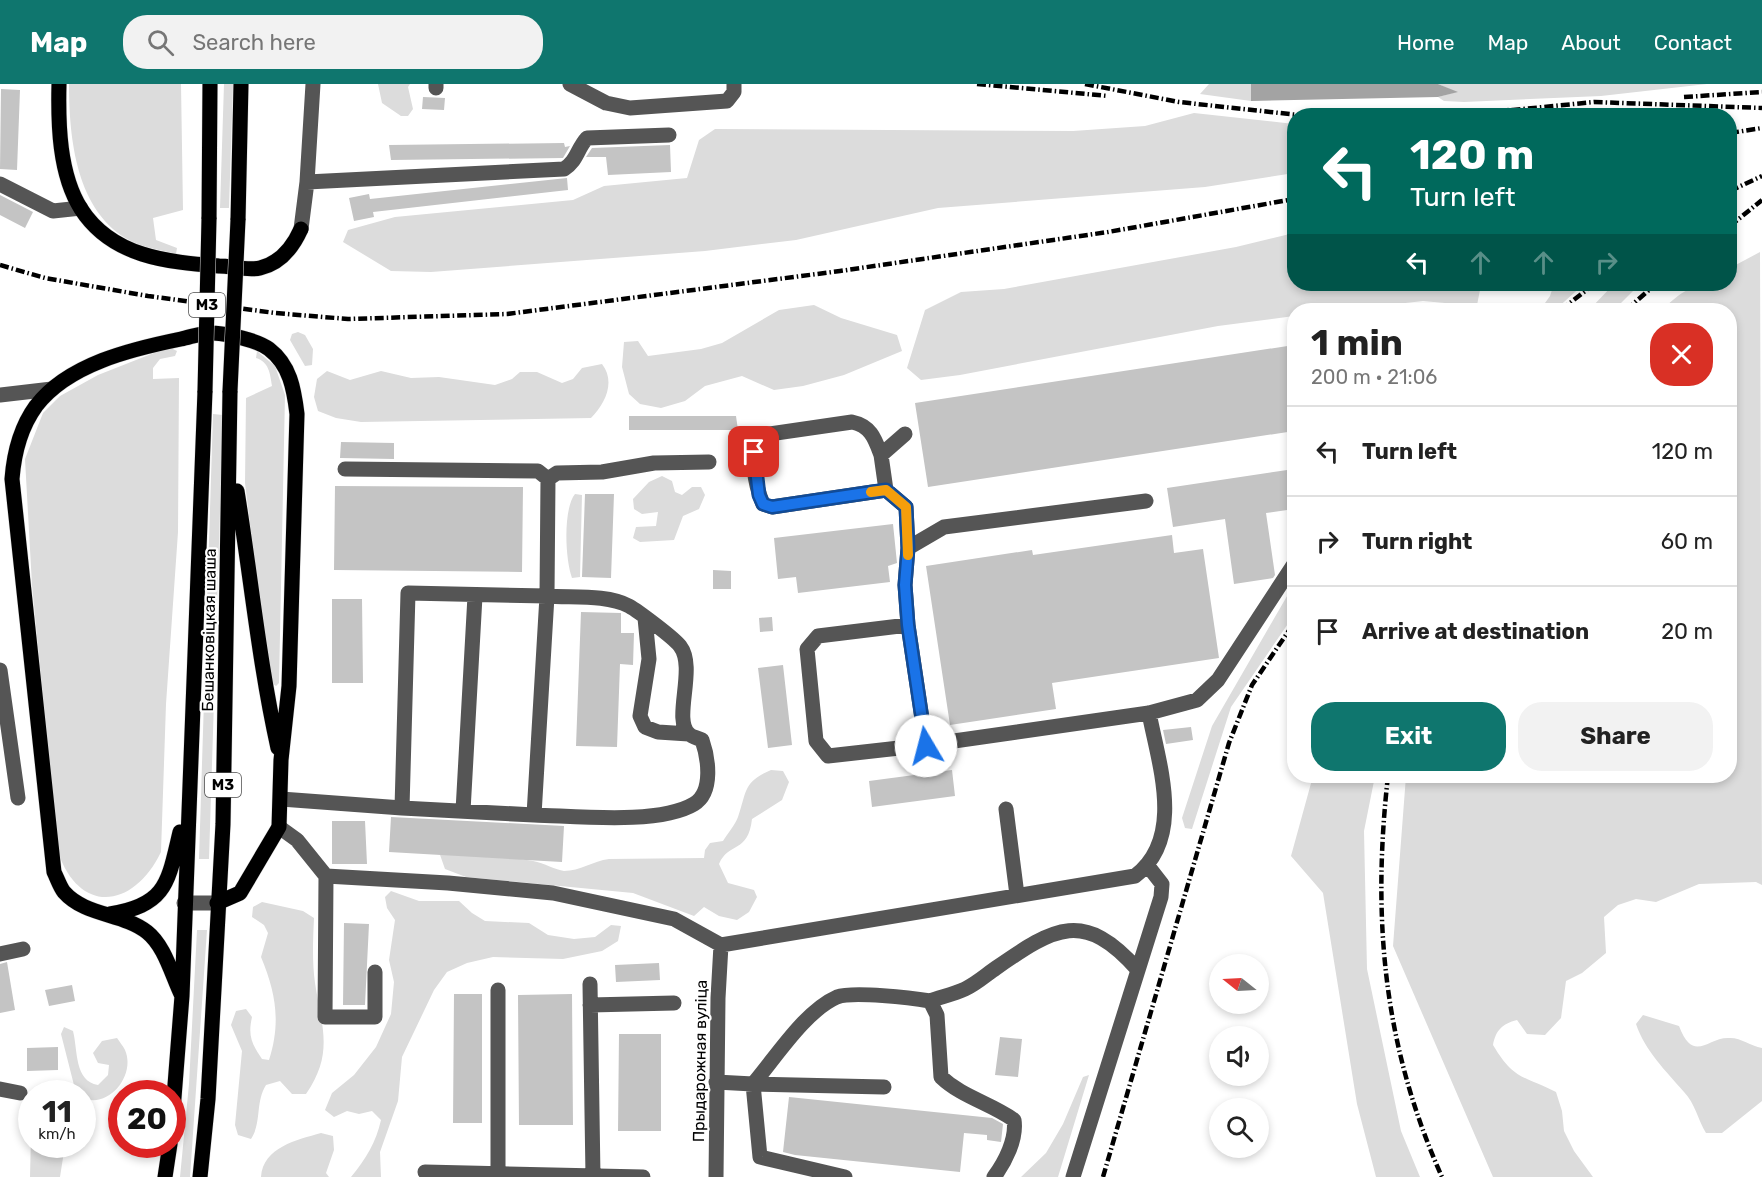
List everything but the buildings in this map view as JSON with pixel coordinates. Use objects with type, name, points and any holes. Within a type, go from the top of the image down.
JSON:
[{"type":"main road","points":[[59,84],[61,146],[70,181],[81,208],[106,237],[132,250],[170,262],[260,268],[288,252],[301,229]]},
{"type":"main road","name":"Бешанковіцкая шаша","points":[[175,1080],[182,996],[187,803],[205,391],[210,84]]},
{"type":"main road","name":"Бешанковіцкая шаша","points":[[200,1177],[208,1099],[223,824],[231,457],[230,391],[238,220],[241,84]]},
{"type":"main road","points":[[182,996],[159,945],[147,932],[92,910],[64,892],[54,872],[6,479],[23,429],[35,407],[52,389],[94,364],[154,345],[212,333],[261,344],[275,354],[285,367],[294,387],[297,414],[289,686],[281,760],[279,827],[240,893],[217,903]]},
{"type":"main road","points":[[231,457],[248,555],[264,688],[281,760]]},
{"type":"main road","points":[[264,688],[275,694],[282,694],[289,686]]},
{"type":"main road","points":[[109,915],[141,907],[156,899],[169,875],[187,803]]},
{"type":"main road","points":[[165,1177],[168,1158]]},
{"type":"street","points":[[301,229],[307,182],[313,84]]},
{"type":"street","points":[[570,84],[606,103],[630,108],[727,101],[734,92],[734,84]]},
{"type":"street","points":[[307,182],[564,169],[574,162],[580,145],[587,138],[669,135]]},
{"type":"street","points":[[0,184],[53,211],[81,208]]},
{"type":"street","points":[[0,395],[52,389]]},
{"type":"street","points":[[886,490],[772,507],[763,504],[759,495],[754,452],[756,442],[762,435],[852,422],[860,424],[873,433],[881,455],[886,490],[906,507],[908,548],[905,585],[908,625],[926,746]]},
{"type":"street","points":[[881,455],[905,434]]},
{"type":"street","points":[[548,479],[556,473],[602,472],[654,463],[709,462]]},
{"type":"street","points":[[345,470],[538,471],[548,479]]},
{"type":"street","points":[[534,816],[547,596],[548,479]]},
{"type":"street","points":[[908,548],[944,527],[1146,501]]},
{"type":"street","points":[[908,625],[818,636],[807,649],[816,741],[828,756],[926,746],[1149,713],[1197,700],[1218,680],[1287,575]]},
{"type":"street","points":[[402,808],[408,593],[547,596],[608,600],[628,605],[680,646],[686,671],[683,724],[689,734]]},
{"type":"street","points":[[463,811],[475,596]]},
{"type":"street","points":[[281,799],[534,816],[662,816],[696,803],[706,786],[708,758],[702,740],[689,734],[658,732],[645,727],[640,717],[650,659],[645,618]]},
{"type":"street","points":[[0,670],[18,798]]},
{"type":"street","points":[[326,876],[447,883],[553,893],[674,919],[722,945],[1135,876],[1148,866],[1159,846],[1164,816],[1164,786],[1149,713]]},
{"type":"street","points":[[1006,809],[1017,895]]},
{"type":"street","points":[[279,827],[297,840],[326,876],[325,1017],[375,1017],[375,972]]},
{"type":"street","points":[[1073,1177],[1161,897],[1162,885],[1148,866]]},
{"type":"street","points":[[184,903],[217,903]]},
{"type":"street","points":[[844,1177],[760,1157],[753,1084],[816,1010],[839,996],[905,997],[930,1001],[966,989],[1023,950],[1063,929],[1098,935],[1119,948],[1138,970]]},
{"type":"street","name":"Прыдарожная вуліца","points":[[716,1177],[716,1082],[722,945]]},
{"type":"street","points":[[0,954],[23,950]]},
{"type":"street","points":[[590,984],[593,1176]]},
{"type":"street","points":[[498,990],[498,1173]]},
{"type":"street","points":[[930,1001],[937,1014],[941,1077],[955,1090],[997,1108],[1014,1120],[1016,1130],[1003,1165],[994,1177]]},
{"type":"street","points":[[591,1005],[674,1003]]},
{"type":"street","points":[[716,1082],[884,1086]]},
{"type":"street","points":[[0,1089],[18,1093]]},
{"type":"street","points":[[425,1172],[643,1177]]},
{"type":"shaded area","points":[[69,84],[181,84],[183,210],[153,218],[156,240],[177,248],[176,254],[131,241],[113,228],[98,212],[87,193],[74,150]]},
{"type":"shaded area","points":[[224,84],[233,84],[229,208],[220,208]]},
{"type":"shaded area","points":[[378,84],[410,84],[408,87],[413,109],[408,116],[401,116],[382,103]]},
{"type":"shaded area","points":[[1209,84],[1251,84],[1251,101],[1200,94]]},
{"type":"shaded area","points":[[1251,84],[1438,84],[1458,92],[1438,97],[1251,101]]},
{"type":"shaded area","points":[[1438,84],[1707,84],[1601,96],[1464,102],[1444,101],[1438,97],[1456,92]]},
{"type":"shaded area","points":[[1194,113],[1287,123],[1287,174],[1205,187],[938,208],[796,240],[705,251],[431,272],[391,271],[343,242],[348,230],[395,217],[573,200],[604,186],[687,178],[699,140],[715,129],[1073,131],[1145,126]]},
{"type":"shaded area","points":[[1287,235],[1287,291],[1480,291],[1477,303],[1423,301],[1287,303],[1287,317],[1218,326],[960,375],[921,380],[907,368],[925,310],[961,292],[1004,289],[1236,247]]},
{"type":"shaded area","points":[[1760,252],[1762,885],[1756,882],[1699,884],[1656,902],[1636,899],[1618,905],[1604,917],[1606,953],[1582,973],[1566,981],[1561,1018],[1545,1035],[1527,1034],[1517,1020],[1500,1028],[1493,1045],[1513,1071],[1556,1092],[1562,1111],[1564,1131],[1574,1151],[1593,1177],[1493,1177],[1393,946],[1405,783],[1737,783],[1737,303],[1670,303],[1685,291],[1737,291],[1737,264]]},
{"type":"shaded area","points":[[1552,291],[1576,291],[1563,303],[1545,303]]},
{"type":"shaded area","points":[[1607,291],[1633,291],[1621,303],[1596,303]]},
{"type":"shaded area","points":[[814,305],[841,318],[897,335],[902,351],[844,375],[803,386],[774,390],[742,376],[705,386],[685,401],[661,408],[640,404],[629,394],[622,367],[624,342],[638,341],[648,356],[701,349],[722,343],[779,310]]},
{"type":"shaded area","points":[[298,332],[305,335],[313,349],[312,365],[305,366],[290,340],[292,334]]},
{"type":"shaded area","points":[[169,347],[177,351],[175,356],[160,359],[153,368],[153,379],[179,378],[178,532],[166,704],[161,852],[150,871],[137,885],[108,897],[93,895],[80,887],[68,873],[58,852],[32,585],[25,459],[43,413],[60,396],[98,375]]},
{"type":"shaded area","points":[[257,351],[275,366],[285,395],[279,683],[276,686],[269,681],[245,483],[246,398],[272,386],[266,365],[256,358]]},
{"type":"shaded area","points":[[602,364],[608,378],[607,392],[601,406],[591,418],[361,422],[336,418],[318,411],[314,397],[317,379],[327,371],[350,380],[381,371],[411,378],[439,377],[495,385],[512,379],[520,372],[537,372],[562,383],[573,379],[582,368]]},
{"type":"shaded area","points":[[213,414],[223,415],[209,859],[199,859]]},
{"type":"shaded area","points":[[662,476],[672,481],[675,492],[682,495],[692,487],[701,487],[705,495],[699,509],[683,516],[674,540],[640,542],[633,538],[636,527],[656,526],[658,512],[642,514],[634,509],[633,499],[649,482]]},
{"type":"shaded area","points":[[575,494],[582,495],[580,577],[572,578],[566,534],[568,511]]},
{"type":"shaded area","points":[[1287,596],[1287,625],[1231,707],[1192,829],[1185,828],[1182,818],[1212,726]]},
{"type":"shaded area","points":[[771,770],[783,771],[789,782],[782,800],[752,819],[747,838],[728,852],[719,864],[728,883],[754,890],[757,897],[749,912],[737,920],[719,916],[704,907],[694,916],[633,893],[466,877],[445,869],[439,852],[533,861],[564,871],[609,859],[704,858],[705,850],[710,843],[723,841],[733,826],[747,788],[755,779]]},
{"type":"shaded area","points":[[1311,783],[1374,783],[1364,831],[1367,969],[1401,1131],[1420,1177],[1376,1177],[1357,1104],[1323,893],[1291,856]]},
{"type":"shaded area","points":[[391,891],[419,901],[459,901],[485,921],[529,923],[548,935],[574,939],[595,937],[611,925],[621,926],[618,941],[602,951],[563,959],[493,957],[467,963],[447,972],[434,990],[402,1057],[398,1101],[380,1152],[381,1177],[351,1177],[370,1150],[381,1120],[372,1111],[359,1114],[347,1111],[334,1117],[325,1110],[332,1093],[354,1075],[376,1047],[391,1014],[394,982],[389,960],[395,920],[387,908],[385,897]]},
{"type":"shaded area","points":[[262,902],[303,911],[314,918],[314,975],[324,1040],[320,1066],[306,1094],[292,1094],[280,1081],[266,1085],[251,1139],[238,1135],[235,1125],[242,1051],[231,1025],[236,1011],[246,1009],[252,1017],[250,1029],[253,1043],[262,1059],[269,1060],[276,1021],[270,983],[261,957],[268,933],[264,925],[252,917],[253,907]]},
{"type":"shaded area","points":[[197,930],[207,930],[190,1177],[180,1177],[182,1158],[186,1158]]},
{"type":"shaded area","points":[[1643,1015],[1679,1026],[1690,1044],[1696,1046],[1730,1038],[1762,1048],[1762,1101],[1722,1133],[1706,1133],[1688,1096],[1657,1060],[1640,1034],[1636,1024]]},
{"type":"shaded area","points":[[64,1027],[73,1031],[78,1064],[88,1080],[73,1080],[61,1034]]},
{"type":"shaded area","points":[[117,1038],[125,1050],[127,1070],[122,1080],[108,1080],[108,1096],[96,1100],[96,1084],[98,1085],[108,1075],[109,1065],[98,1063],[93,1053],[102,1041]]},
{"type":"shaded area","points":[[1089,1075],[1058,1177],[1021,1177],[1046,1153],[1063,1124],[1083,1077]]},
{"type":"shaded area","points":[[321,1133],[333,1136],[334,1150],[326,1173],[329,1177],[261,1177],[268,1158],[283,1146]]},
{"type":"shaded area","points":[[30,1158],[63,1158],[60,1177],[30,1177]]},
{"type":"railway","points":[[977,84],[1108,96]]},
{"type":"railway","points":[[1085,84],[1179,102],[1287,114]]},
{"type":"railway","points":[[1684,97],[1762,92]]},
{"type":"railway","points":[[1533,108],[1594,102],[1762,108]]},
{"type":"railway","points":[[1737,132],[1762,128]]},
{"type":"railway","points":[[1737,188],[1762,176]]},
{"type":"railway","points":[[0,265],[45,278],[148,296],[275,313],[348,319],[507,314],[840,271],[1108,232],[1287,200]]},
{"type":"railway","points":[[1737,220],[1762,200]]},
{"type":"railway","points":[[1570,303],[1585,291]]},
{"type":"railway","points":[[1634,303],[1648,291]]},
{"type":"railway","points":[[1103,1177],[1229,743],[1252,685],[1287,633]]},
{"type":"railway","points":[[1387,783],[1381,880],[1382,930],[1387,980],[1406,1079],[1422,1128],[1442,1177]]},
{"type":"slow traffic","points":[[871,492],[886,490],[906,507],[908,555]]},
{"type":"route","points":[[754,452],[759,495],[763,504],[772,507],[886,490],[906,507],[908,548],[905,585],[908,625],[926,746]]}]
